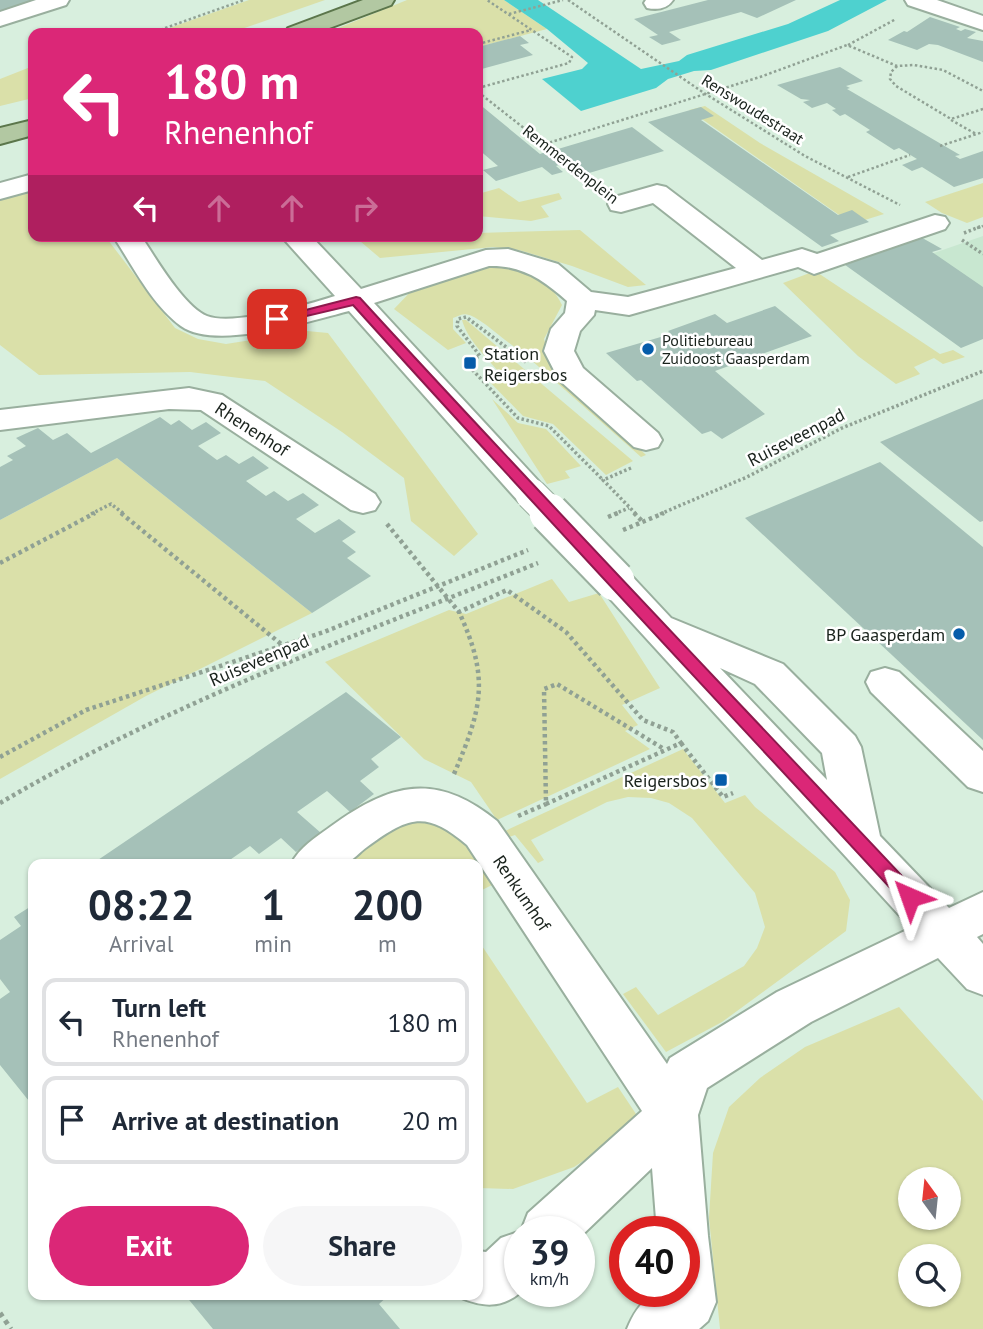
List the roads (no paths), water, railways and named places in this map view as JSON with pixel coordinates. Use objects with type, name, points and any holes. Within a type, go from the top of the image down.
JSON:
[{"type":"main road","points":[[309,28],[383,0]]},
{"type":"main road","points":[[0,119],[28,112]]},
{"type":"main road","points":[[0,136],[28,129]]},
{"type":"street","points":[[0,19],[58,0]]},
{"type":"street","points":[[921,2],[983,23]]},
{"type":"street","points":[[0,191],[28,183]]},
{"type":"street","name":"Remmerdenplein","points":[[621,204],[657,193],[758,271]]},
{"type":"street","points":[[131,242],[184,313],[197,323],[210,327],[241,326],[356,301],[486,258],[508,257],[548,270],[582,299],[629,306],[802,257],[814,265],[945,230]]},
{"type":"street","points":[[301,242],[531,494],[658,625],[983,975]]},
{"type":"street","points":[[582,299],[579,315],[566,329],[559,351],[570,373],[646,440]]},
{"type":"street","name":"Rhenenhof","points":[[0,420],[169,399],[189,398],[211,402],[363,502]]},
{"type":"street","points":[[885,682],[983,776]]},
{"type":"street","name":"Renkumhof","points":[[320,859],[381,814],[414,803],[440,805],[467,818],[482,833],[674,1115]]},
{"type":"street","name":"Renkumhof","points":[[682,1216],[674,1115],[687,1074],[794,1007],[944,934],[983,911]]},
{"type":"street","name":"Renkumhof","points":[[564,1216],[674,1115]]},
{"type":"street","points":[[483,1278],[495,1279],[504,1271]]},
{"type":"street","points":[[655,1329],[683,1307]]},
{"type":"water","points":[[504,0],[538,0],[641,69],[679,61],[687,55],[788,24],[840,0],[887,0],[828,31],[711,70],[694,71],[668,79],[656,88],[581,111],[542,79],[582,69],[588,63],[547,29]]},
{"type":"place","name":"Politiebureau Zuidoost Gaasperdam","points":[[648,349]]},
{"type":"place","name":"Station Reigersbos","points":[[470,363]]},
{"type":"place","name":"BP Gaasperdam","points":[[959,634]]},
{"type":"place","name":"Reigersbos","points":[[721,780]]}]
